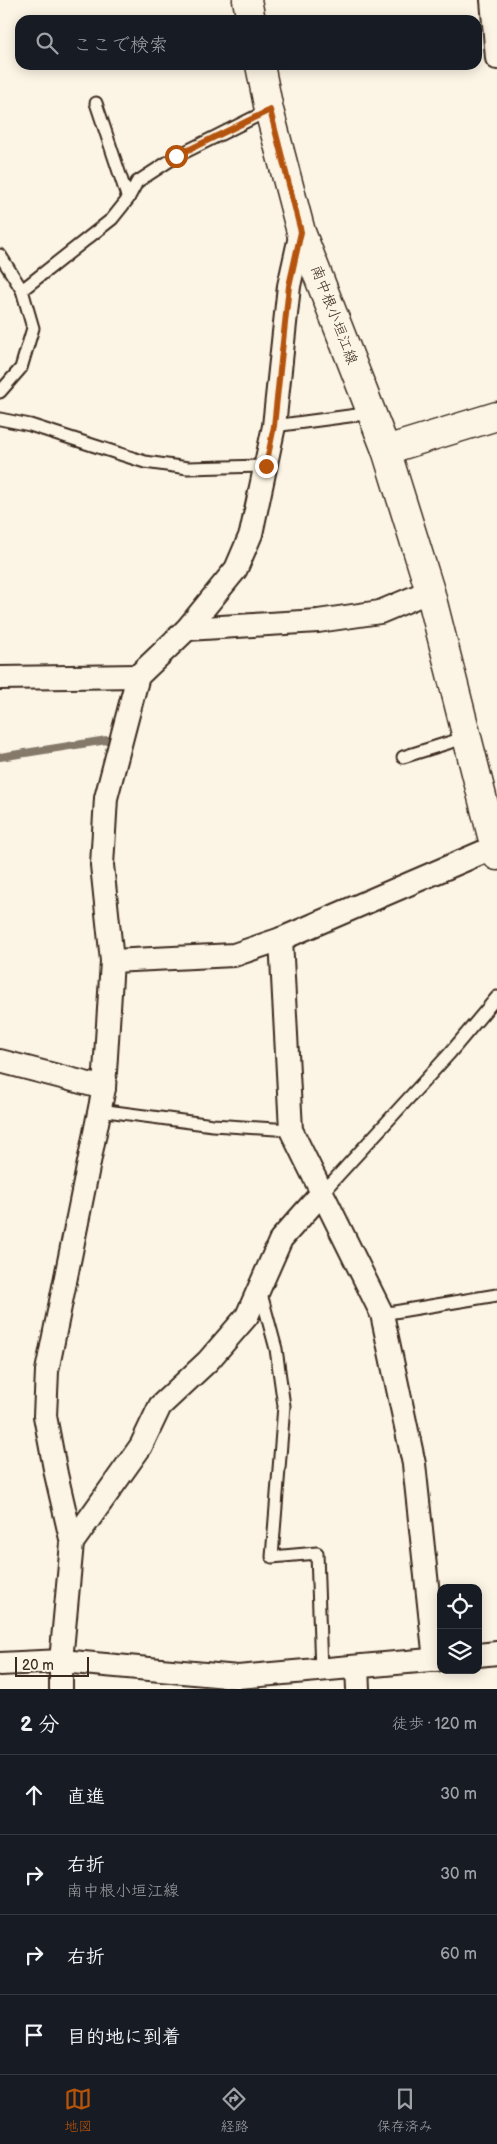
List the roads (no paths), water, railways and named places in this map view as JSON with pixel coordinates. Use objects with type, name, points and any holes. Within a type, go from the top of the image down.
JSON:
[{"type":"main road","points":[[247,0],[250,15]]},
{"type":"main road","name":"南中根小垣江線","points":[[261,70],[301,232],[386,450],[430,591],[496,850]]},
{"type":"main road","points":[[386,450],[497,416]]},
{"type":"street","points":[[492,0],[497,58]]},
{"type":"street","points":[[62,1689],[61,1661],[72,1543],[45,1416],[47,1372],[104,1088],[112,961],[102,865],[106,798],[138,676],[186,629],[236,570],[251,534],[274,426],[289,286],[301,232]]},
{"type":"street","points":[[186,629],[318,621],[380,612],[430,591]]},
{"type":"street","points":[[0,678],[138,676]]},
{"type":"street","points":[[112,961],[234,955],[281,939],[496,850]]},
{"type":"street","points":[[281,939],[291,1130],[382,1314],[414,1464],[437,1652]]},
{"type":"street","points":[[0,1061],[104,1088]]},
{"type":"street","points":[[72,1543],[141,1446],[160,1406],[208,1362],[247,1316],[281,1240],[322,1193]]},
{"type":"street","points":[[482,1655],[497,1653]]},
{"type":"street","points":[[0,1664],[61,1661],[238,1676],[321,1671],[357,1666],[437,1660]]},
{"type":"street","points":[[357,1666],[358,1689]]},
{"type":"lane","points":[[96,103],[128,199]]},
{"type":"lane","points":[[22,290],[112,219],[128,199],[137,182],[176,156],[270,110]]},
{"type":"lane","points":[[0,256],[4,272],[22,290],[33,328],[21,368],[0,392]]},
{"type":"lane","points":[[274,426],[372,413]]},
{"type":"lane","points":[[0,419],[30,425],[145,462],[188,468],[266,466]]},
{"type":"lane","points":[[403,757],[467,737]]},
{"type":"lane","points":[[322,1193],[450,1053],[497,997]]},
{"type":"lane","points":[[99,1110],[213,1125],[291,1130]]},
{"type":"lane","points":[[260,1290],[276,1349],[284,1406],[272,1557],[317,1553],[321,1671]]},
{"type":"lane","points":[[382,1314],[497,1296]]},
{"type":"waterway","points":[[0,757],[107,740]]}]
